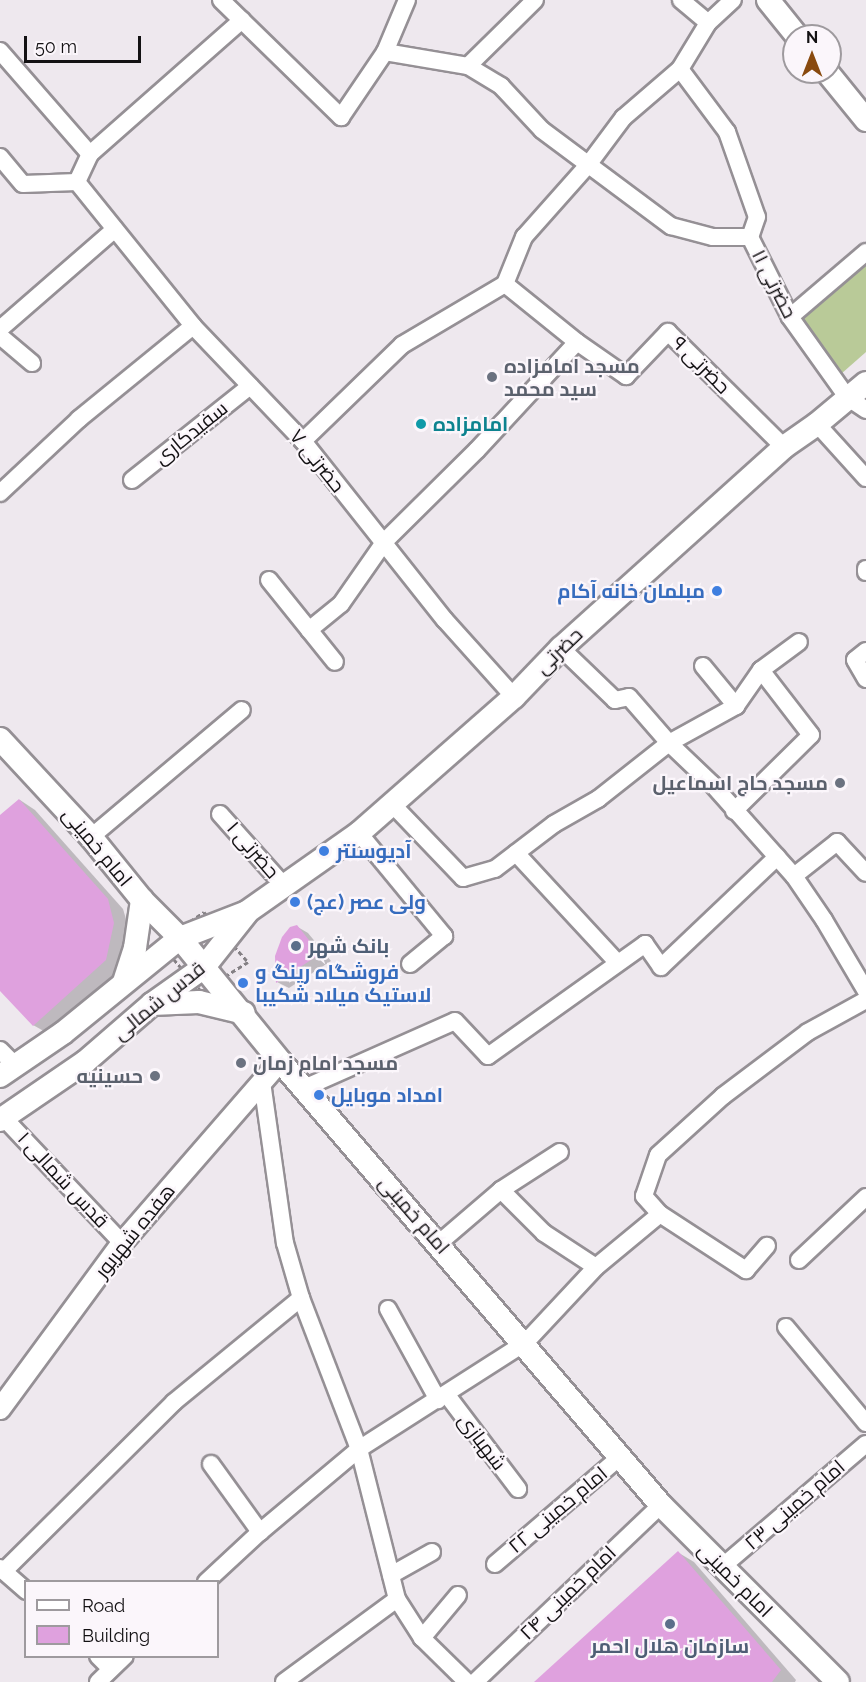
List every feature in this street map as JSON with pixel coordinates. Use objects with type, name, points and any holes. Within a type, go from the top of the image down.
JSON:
[{"type":"main road","points":[[768,0],[787,24]]},
{"type":"main road","points":[[837,84],[866,120]]},
{"type":"main road","name":"حضرتی","points":[[247,912],[359,833],[393,805],[514,697],[561,648],[784,447],[817,424],[866,383]]},
{"type":"main road","name":"امام خمینی","points":[[0,739],[91,837],[142,900],[180,938],[244,1013],[280,1061],[525,1343],[661,1505],[723,1566],[831,1680]]},
{"type":"main road","points":[[124,982],[135,948],[142,900]]},
{"type":"main road","points":[[5,1063],[63,1033],[180,938],[247,912]]},
{"type":"main road","name":"قدس شمالی","points":[[2,1118],[85,1062],[152,1004],[204,967],[247,912]]},
{"type":"main road","points":[[152,1004],[199,1002],[244,1013]]},
{"type":"street","points":[[221,0],[341,117],[385,52],[407,0]]},
{"type":"street","points":[[468,66],[535,0]]},
{"type":"street","points":[[681,0],[708,23]]},
{"type":"street","points":[[303,441],[402,345],[505,284],[524,237],[588,165],[622,118],[680,69],[708,23],[733,0]]},
{"type":"street","points":[[0,157],[22,184],[77,182],[90,154],[242,20]]},
{"type":"street","points":[[0,51],[90,154]]},
{"type":"street","points":[[385,52],[468,66],[501,86],[542,130],[568,147],[588,165],[671,226],[713,237],[750,237]]},
{"type":"street","name":"حضرتی ۱۱","points":[[680,69],[727,132],[757,218],[750,237],[790,317],[847,397]]},
{"type":"street","name":"حضرتی ۷","points":[[77,182],[193,326],[303,441],[445,620],[514,697]]},
{"type":"street","points":[[0,329],[115,229]]},
{"type":"street","points":[[790,317],[866,252]]},
{"type":"street","name":"حضرتی ۹","points":[[505,284],[577,342],[626,376],[668,332],[784,447]]},
{"type":"street","points":[[0,493],[79,418],[193,326]]},
{"type":"street","points":[[0,336],[32,363]]},
{"type":"street","points":[[309,630],[341,604],[385,542],[477,450],[577,342]]},
{"type":"street","name":"سفیدکاری","points":[[132,480],[250,386]]},
{"type":"street","points":[[847,397],[866,410]]},
{"type":"street","points":[[817,424],[866,478]]},
{"type":"street","points":[[269,580],[335,663]]},
{"type":"street","points":[[393,805],[463,878],[495,868],[554,824],[598,799],[669,743],[736,706],[762,670],[798,642]]},
{"type":"street","points":[[561,648],[615,700],[629,697],[669,743],[712,784],[794,876],[824,920],[866,991]]},
{"type":"street","points":[[866,651],[855,660],[866,680]]},
{"type":"street","points":[[703,666],[736,706]]},
{"type":"street","points":[[734,811],[811,735],[762,670]]},
{"type":"street","points":[[91,837],[242,710]]},
{"type":"street","name":"حضرتی ۱","points":[[220,814],[285,887]]},
{"type":"street","points":[[359,833],[444,936],[410,964]]},
{"type":"street","points":[[794,876],[837,842],[866,873]]},
{"type":"street","points":[[516,854],[617,962]]},
{"type":"street","points":[[304,1088],[454,1021],[488,1056],[645,944],[661,967],[777,857]]},
{"type":"street","points":[[767,1246],[746,1270],[660,1214],[644,1196],[657,1155],[742,1082],[808,1032],[866,1000]]},
{"type":"street","name":"هفده شهریور","points":[[3,1399],[122,1243],[280,1061]]},
{"type":"street","points":[[262,1082],[285,1243],[301,1298],[359,1449],[397,1599],[422,1638],[467,1682]]},
{"type":"street","name":"قدس شمالی ۱","points":[[2,1118],[122,1243]]},
{"type":"street","points":[[438,1244],[501,1190],[560,1152]]},
{"type":"street","points":[[501,1190],[544,1233],[596,1267]]},
{"type":"street","points":[[799,1260],[866,1197]]},
{"type":"street","points":[[207,1580],[260,1532],[359,1449],[525,1343],[596,1267],[660,1214]]},
{"type":"street","points":[[24,1589],[2,1569],[174,1402],[301,1298]]},
{"type":"street","name":"شهبازی","points":[[388,1309],[442,1397],[518,1489]]},
{"type":"street","points":[[786,1327],[866,1423]]},
{"type":"street","name":"امام خمینی ۲۳","points":[[723,1566],[866,1444]]},
{"type":"street","name":"امام خمینی ۲۲","points":[[495,1564],[621,1456]]},
{"type":"street","points":[[211,1464],[260,1532]]},
{"type":"street","name":"امام خمینی ۲۴","points":[[475,1682],[661,1505]]},
{"type":"street","points":[[391,1575],[432,1552]]},
{"type":"street","points":[[422,1638],[458,1595]]},
{"type":"street","points":[[284,1682],[397,1599]]},
{"type":"street","points":[[100,1658],[111,1669]]},
{"type":"street","points":[[98,1682],[123,1658]]},
{"type":"green space","points":[[866,256],[866,352],[841,374],[798,316]]},
{"type":"building","points":[[19,799],[108,899],[114,923],[106,960],[33,1026],[0,991],[0,815]]},
{"type":"building","name":"بانک شهر","points":[[297,925],[320,954],[276,983],[275,956],[282,937],[290,927]]},
{"type":"building","name":"سازمان هلال احمر","points":[[678,1551],[781,1670],[772,1682],[534,1682]]},
{"type":"place","name":"مسجد امامزاده سید محمد","points":[[492,377]]},
{"type":"place","name":"امامزاده","points":[[421,424]]},
{"type":"place","name":"مبلمان خانه آکام","points":[[717,591]]},
{"type":"place","name":"مسجد حاج اسماعیل","points":[[840,783]]},
{"type":"place","name":"آدیوسنتر","points":[[324,851]]},
{"type":"place","name":"ولی عصر (عج)","points":[[295,902]]},
{"type":"place","name":"بانک شهر","points":[[296,946]]},
{"type":"place","name":"فروشگاه رینگ و لاستیک میلاد شکیبا","points":[[243,983]]},
{"type":"place","name":"مسجد امام زمان","points":[[241,1063]]},
{"type":"place","name":"حسینیه","points":[[155,1076]]},
{"type":"place","name":"امداد موبایل","points":[[319,1095]]},
{"type":"place","name":"سازمان هلال احمر","points":[[670,1624]]}]
